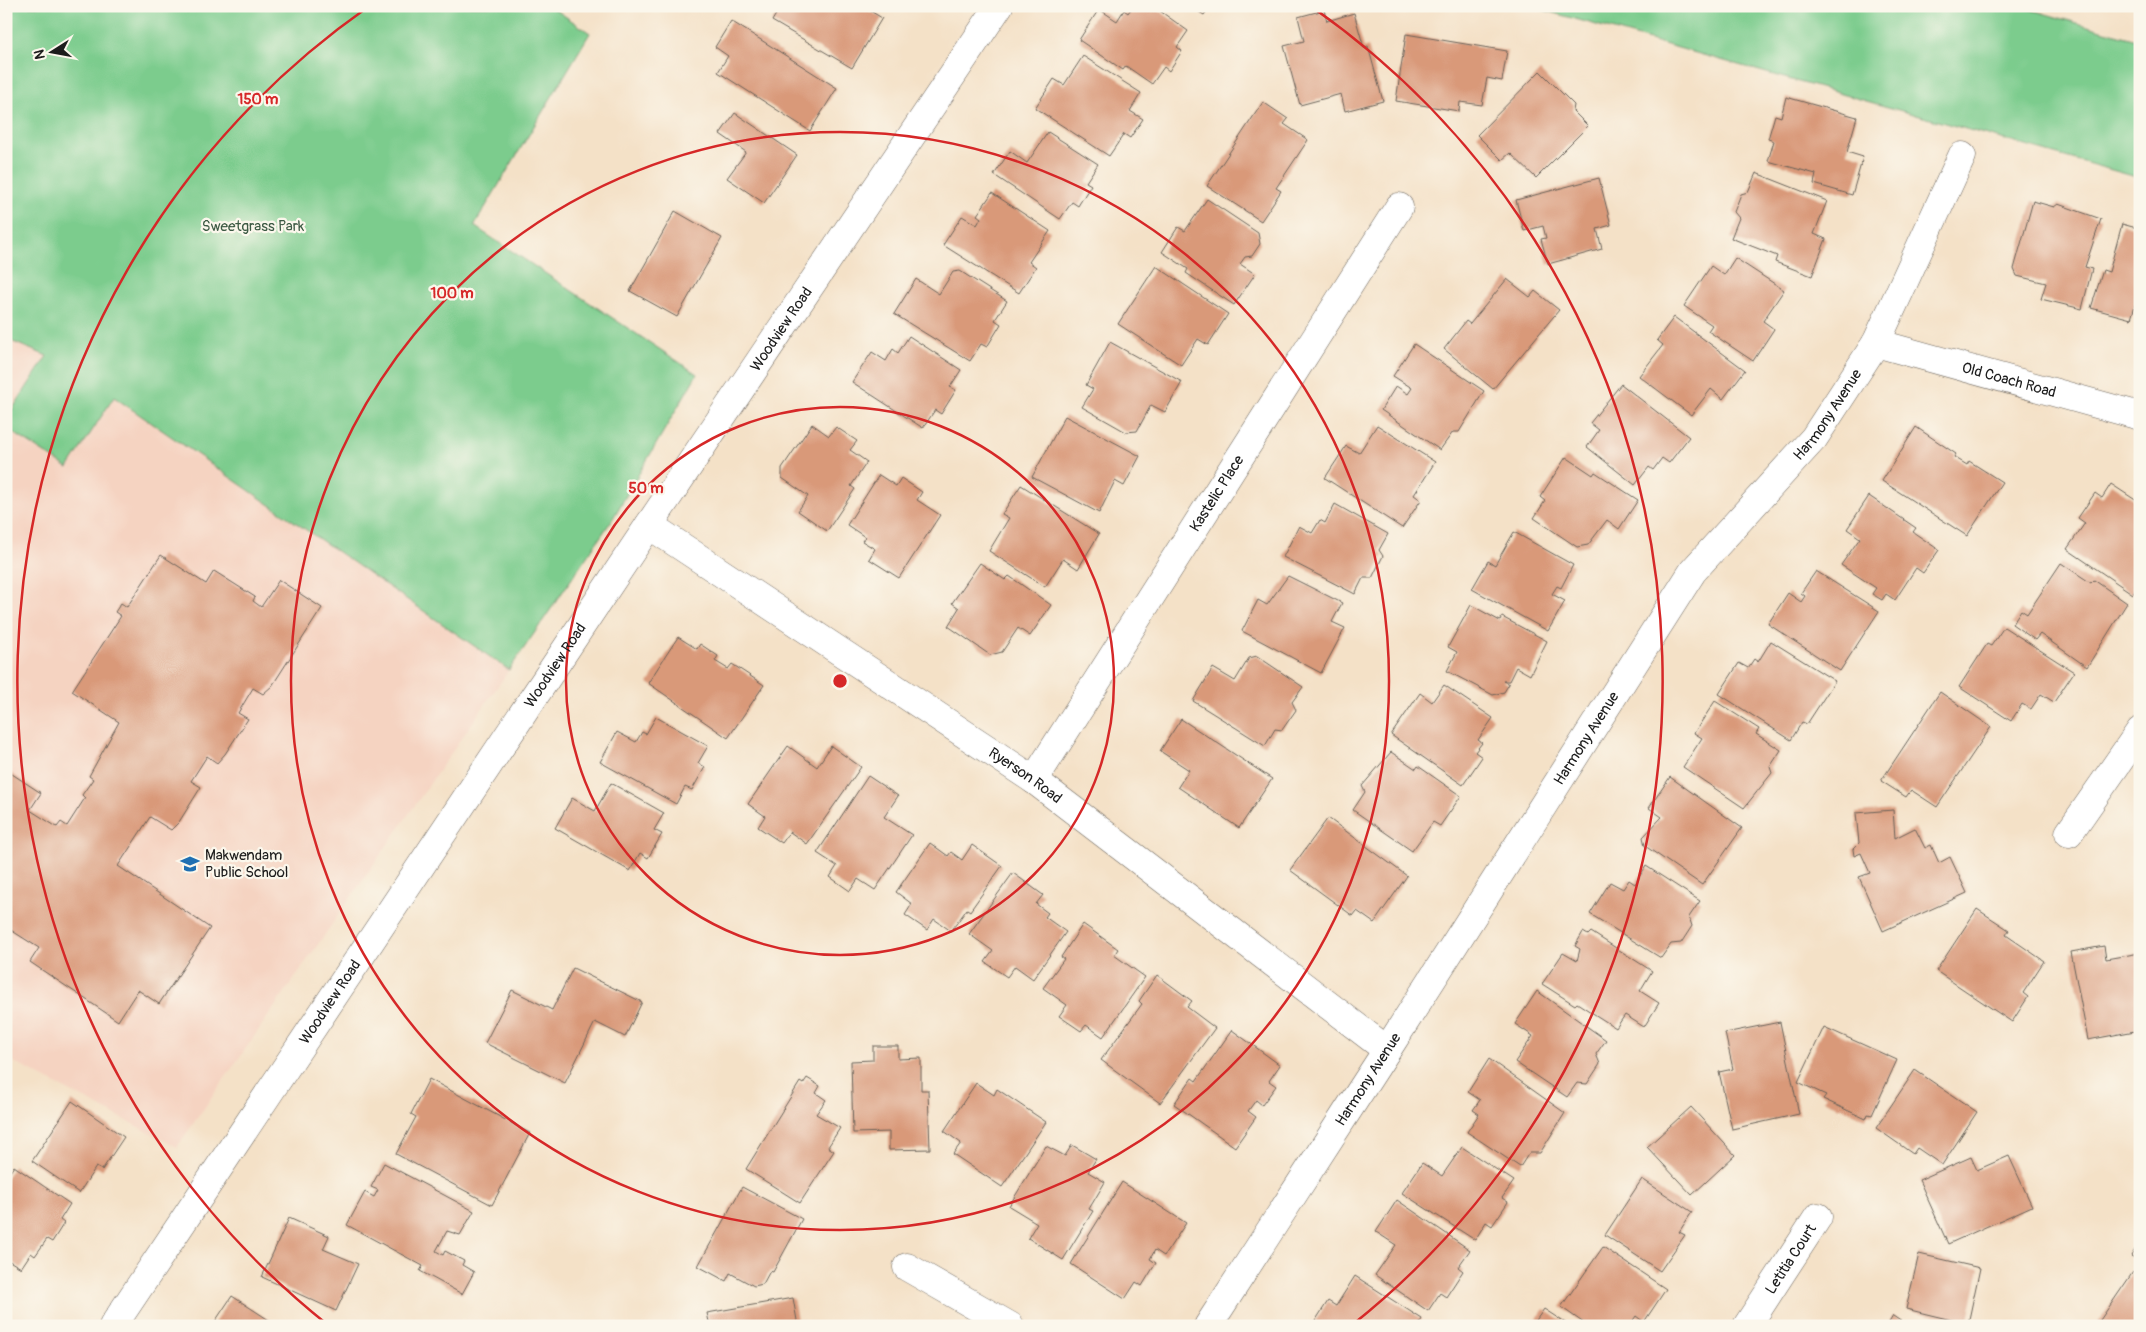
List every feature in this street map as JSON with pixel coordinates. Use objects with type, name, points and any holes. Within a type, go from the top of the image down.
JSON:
[{"type":"street","name":"Woodview Road","points":[[112,1326],[648,524],[999,6]]},
{"type":"street","name":"Harmony Avenue","points":[[1208,1326],[1388,1050],[1693,571],[1814,438],[1876,343],[1962,156]]},
{"type":"street","name":"Kastelic Place","points":[[1034,780],[1400,207]]},
{"type":"street","name":"Old Coach Road","points":[[1876,343],[2140,416]]},
{"type":"street","name":"Ryerson Road","points":[[648,524],[1034,780],[1388,1050]]},
{"type":"street","points":[[2069,833],[2140,731]]},
{"type":"street","name":"Letitia Court","points":[[1748,1326],[1818,1217]]},
{"type":"street","points":[[907,1267],[1010,1326]]},
{"type":"shaded area","name":"Makwendam Public School","points":[[6,339],[70,366],[509,670],[177,1147],[6,1058]]},
{"type":"green space","name":"Sweetgrass Park","points":[[6,6],[550,6],[590,33],[474,226],[697,374],[612,520],[509,670],[114,397],[68,468],[6,428],[6,419],[47,356],[6,339]]},
{"type":"green space","points":[[1529,6],[2018,6],[2140,41],[2140,178]]},
{"type":"building","points":[[781,6],[862,6],[882,18],[852,68],[772,21]]},
{"type":"building","points":[[1133,6],[1153,6],[1188,31],[1177,47],[1182,51],[1169,71],[1164,67],[1152,84],[1126,66],[1123,70],[1079,40],[1099,9],[1117,21],[1124,10],[1128,13]]},
{"type":"building","points":[[1190,6],[1210,6],[1204,15]]},
{"type":"building","points":[[1324,10],[1327,21],[1354,13],[1364,48],[1368,46],[1383,101],[1345,111],[1341,94],[1300,105],[1284,46],[1304,41],[1298,17]]},
{"type":"building","points":[[731,21],[837,88],[810,131],[718,72],[728,56],[715,47]]},
{"type":"building","points":[[1406,34],[1507,51],[1502,81],[1487,78],[1482,105],[1460,102],[1459,111],[1396,101]]},
{"type":"building","points":[[1083,56],[1141,93],[1130,111],[1143,119],[1130,138],[1124,134],[1109,156],[1035,108],[1054,79],[1064,85]]},
{"type":"building","points":[[1540,71],[1574,105],[1573,111],[1588,126],[1536,178],[1510,153],[1502,160],[1477,135]]},
{"type":"building","points":[[1786,97],[1857,117],[1847,152],[1863,157],[1852,195],[1814,184],[1816,174],[1768,161],[1774,141],[1768,139],[1775,115],[1781,117]]},
{"type":"building","points":[[1263,102],[1288,119],[1284,124],[1308,140],[1276,188],[1281,191],[1261,221],[1207,186]]},
{"type":"building","points":[[735,113],[797,155],[764,203],[727,178],[746,152],[720,134]]},
{"type":"building","points":[[1048,132],[1098,164],[1086,182],[1091,185],[1078,206],[1072,202],[1060,219],[994,175],[1010,151],[1027,163]]},
{"type":"building","points":[[1756,173],[1827,201],[1814,234],[1826,239],[1812,276],[1775,262],[1777,256],[1731,238],[1739,218],[1734,212],[1741,194],[1748,192]]},
{"type":"building","points":[[1599,178],[1611,225],[1597,229],[1602,249],[1548,264],[1541,239],[1546,238],[1543,226],[1524,231],[1516,200]]},
{"type":"building","points":[[992,193],[1050,231],[1029,262],[1036,267],[1019,293],[943,245],[962,216],[977,225],[981,218],[977,215]]},
{"type":"building","points":[[1207,199],[1258,233],[1260,244],[1252,256],[1245,257],[1240,264],[1255,274],[1234,305],[1186,273],[1188,269],[1162,252],[1178,227],[1185,231]]},
{"type":"building","points":[[2033,201],[2054,207],[2058,204],[2101,219],[2085,267],[2092,269],[2082,309],[2041,299],[2046,283],[2017,276],[2014,269]]},
{"type":"building","points":[[675,211],[722,238],[677,317],[630,291]]},
{"type":"building","points":[[2122,224],[2140,229],[2140,306],[2135,305],[2131,319],[2091,308],[2103,270],[2109,272]]},
{"type":"building","points":[[1735,258],[1784,290],[1763,321],[1774,329],[1753,361],[1708,331],[1712,325],[1684,306],[1711,266],[1724,275]]},
{"type":"building","points":[[1156,266],[1228,314],[1208,345],[1198,339],[1181,365],[1118,324]]},
{"type":"building","points":[[960,271],[1007,301],[995,320],[1001,324],[987,347],[981,344],[970,361],[894,314],[916,279],[939,294],[953,272]]},
{"type":"building","points":[[1507,279],[1530,297],[1535,291],[1559,310],[1493,389],[1444,349],[1466,321],[1470,324]]},
{"type":"building","points":[[1674,317],[1745,370],[1723,399],[1711,389],[1691,415],[1639,376],[1663,345],[1657,340]]},
{"type":"building","points":[[909,336],[961,370],[950,387],[956,390],[941,414],[935,410],[923,428],[852,382],[872,352],[886,361],[893,349],[898,353]]},
{"type":"building","points":[[1110,342],[1182,382],[1165,412],[1151,405],[1137,431],[1126,432],[1082,407],[1093,389],[1086,385]]},
{"type":"building","points":[[1414,344],[1484,391],[1459,432],[1453,432],[1440,450],[1381,410],[1396,386],[1408,394],[1412,388],[1393,376]]},
{"type":"building","points":[[1621,384],[1689,437],[1669,463],[1662,458],[1653,470],[1649,467],[1635,485],[1587,447],[1599,430],[1590,423]]},
{"type":"building","points":[[1065,416],[1140,456],[1124,486],[1115,481],[1099,513],[1032,477]]},
{"type":"building","points":[[812,424],[829,436],[836,427],[857,441],[850,450],[867,462],[851,486],[855,489],[827,531],[798,511],[808,496],[782,478],[782,468]]},
{"type":"building","points":[[1377,425],[1435,462],[1414,495],[1421,500],[1402,528],[1325,478],[1346,446],[1359,453]]},
{"type":"building","points":[[1916,427],[1956,454],[1954,457],[1967,465],[1969,461],[2002,482],[1967,536],[1882,481]]},
{"type":"building","points":[[1566,457],[1593,475],[1595,472],[1638,500],[1619,529],[1607,520],[1588,545],[1577,547],[1534,518],[1545,501],[1540,497]]},
{"type":"building","points":[[879,475],[896,486],[901,478],[922,492],[917,500],[940,515],[899,578],[869,559],[875,549],[862,541],[865,537],[847,525]]},
{"type":"building","points":[[2111,484],[2140,503],[2140,583],[2133,594],[2067,549],[2085,523],[2078,518],[2095,493],[2102,498]]},
{"type":"building","points":[[1021,485],[1099,534],[1078,569],[1063,559],[1045,587],[989,551],[1009,518],[1002,514]]},
{"type":"building","points":[[1869,496],[1916,528],[1913,532],[1939,550],[1923,573],[1916,568],[1895,600],[1886,594],[1882,600],[1872,594],[1876,588],[1841,565],[1860,538],[1847,529]]},
{"type":"building","points":[[1335,504],[1388,534],[1379,550],[1383,556],[1372,578],[1363,578],[1355,594],[1283,557],[1299,526],[1312,533],[1320,520],[1325,523]]},
{"type":"building","points":[[1514,532],[1573,565],[1561,588],[1557,586],[1552,594],[1565,601],[1548,631],[1472,589],[1488,561],[1495,565]]},
{"type":"building","points":[[161,555],[206,584],[214,571],[255,597],[253,601],[261,607],[279,580],[322,608],[272,686],[263,694],[253,688],[238,713],[248,719],[225,754],[217,763],[207,756],[191,781],[201,787],[179,822],[171,830],[150,817],[118,866],[210,928],[159,1004],[138,990],[118,1021],[30,962],[39,948],[6,927],[6,770],[41,793],[30,810],[57,827],[61,822],[67,826],[85,798],[82,795],[93,779],[89,776],[119,722],[72,691],[121,616],[115,612],[121,603],[127,607]]},
{"type":"building","points":[[980,563],[1005,580],[1009,576],[1051,605],[1030,636],[1018,628],[1002,652],[990,655],[948,626],[959,608],[952,603]]},
{"type":"building","points":[[2061,563],[2091,583],[2094,580],[2127,603],[2087,667],[2040,634],[2035,640],[2012,624],[2021,610],[2027,614]]},
{"type":"building","points":[[1816,571],[1879,611],[1840,671],[1768,624],[1788,593],[1801,602],[1805,596],[1801,593]]},
{"type":"building","points":[[1288,576],[1342,603],[1332,622],[1345,628],[1321,673],[1242,631],[1258,600],[1267,605]]},
{"type":"building","points":[[1471,605],[1500,621],[1502,617],[1547,641],[1530,675],[1516,667],[1509,681],[1503,681],[1509,684],[1504,692],[1493,695],[1447,671],[1457,652],[1448,647]]},
{"type":"building","points":[[2004,627],[2074,672],[2054,702],[2041,694],[2031,709],[2022,704],[2011,721],[1959,687],[1987,644],[1991,646]]},
{"type":"building","points":[[678,637],[697,649],[700,644],[718,656],[715,661],[728,669],[732,664],[764,685],[728,738],[648,683]]},
{"type":"building","points":[[1771,641],[1835,681],[1807,724],[1802,722],[1791,740],[1719,694],[1739,663],[1748,668],[1754,659],[1758,662]]},
{"type":"building","points":[[1257,656],[1303,687],[1292,702],[1296,710],[1282,730],[1275,729],[1265,746],[1193,701],[1213,668],[1235,681],[1249,658]]},
{"type":"building","points":[[1444,685],[1493,718],[1478,740],[1482,743],[1475,752],[1482,757],[1463,785],[1391,735],[1420,693],[1432,702]]},
{"type":"building","points":[[1940,692],[1991,727],[1937,807],[1911,790],[1906,797],[1881,781]]},
{"type":"building","points":[[1715,701],[1759,729],[1756,734],[1781,750],[1770,767],[1772,773],[1744,808],[1683,767],[1702,738],[1694,733]]},
{"type":"building","points":[[656,717],[708,746],[698,763],[705,767],[692,790],[685,787],[676,804],[600,762],[617,732],[636,742],[642,732],[646,734]]},
{"type":"building","points":[[1181,719],[1272,779],[1239,828],[1178,787],[1189,770],[1160,751]]},
{"type":"building","points":[[788,746],[817,767],[831,746],[861,767],[807,844],[790,832],[782,843],[758,827],[765,816],[748,804]]},
{"type":"building","points":[[1391,752],[1416,769],[1418,766],[1461,796],[1440,826],[1433,822],[1412,851],[1353,810],[1365,792],[1362,786]]},
{"type":"building","points":[[868,776],[898,796],[884,817],[912,835],[875,890],[858,879],[850,891],[830,877],[837,866],[817,853]]},
{"type":"building","points":[[1670,777],[1742,828],[1702,885],[1645,846],[1643,837],[1662,817],[1649,808]]},
{"type":"building","points":[[611,783],[664,813],[654,830],[662,834],[648,858],[640,853],[630,871],[555,828],[572,798],[595,811]]},
{"type":"building","points":[[1893,810],[1895,838],[1915,828],[1925,848],[1931,845],[1939,863],[1950,857],[1967,893],[1883,931],[1859,877],[1870,873],[1861,853],[1854,856],[1853,849],[1859,843],[1856,813]]},
{"type":"building","points":[[1328,818],[1407,876],[1374,923],[1357,911],[1353,916],[1290,870]]},
{"type":"building","points":[[930,843],[948,856],[951,852],[962,860],[972,845],[1002,866],[970,911],[967,909],[951,931],[934,919],[927,930],[905,915],[912,904],[896,892]]},
{"type":"building","points":[[1646,866],[1700,901],[1689,917],[1692,926],[1681,943],[1671,944],[1661,958],[1590,914],[1610,882],[1623,889],[1629,880],[1635,884]]},
{"type":"building","points":[[1013,873],[1043,895],[1036,904],[1048,913],[1045,917],[1066,932],[1033,979],[1015,966],[1007,977],[985,962],[993,951],[969,934]]},
{"type":"building","points":[[1977,909],[2009,930],[2006,935],[2044,961],[2023,993],[2028,997],[2012,1022],[1936,971]]},
{"type":"building","points":[[1083,924],[1118,949],[1114,955],[1145,977],[1103,1037],[1086,1025],[1081,1031],[1059,1016],[1067,1005],[1043,988],[1064,959],[1061,957]]},
{"type":"building","points":[[1583,932],[1588,935],[1591,932],[1652,971],[1640,991],[1659,1003],[1644,1027],[1625,1015],[1616,1028],[1577,1003],[1575,1005],[1542,984],[1563,953],[1577,961],[1580,949],[1575,946]]},
{"type":"building","points":[[2104,946],[2106,959],[2140,953],[2140,1030],[2088,1040],[2071,952]]},
{"type":"building","points":[[573,968],[642,1002],[625,1037],[595,1022],[565,1083],[485,1043],[512,990],[552,1010]]},
{"type":"building","points":[[1157,975],[1192,1001],[1187,1007],[1215,1028],[1160,1103],[1101,1060],[1142,1004],[1139,1001]]},
{"type":"building","points":[[1537,991],[1606,1040],[1596,1054],[1600,1064],[1587,1084],[1577,1083],[1567,1097],[1515,1062],[1533,1036],[1515,1024]]},
{"type":"building","points":[[1780,1022],[1799,1114],[1732,1129],[1719,1072],[1733,1069],[1725,1033]]},
{"type":"building","points":[[1824,1027],[1897,1060],[1872,1115],[1868,1114],[1866,1119],[1823,1099],[1826,1095],[1798,1082]]},
{"type":"building","points":[[1232,1030],[1280,1065],[1269,1081],[1276,1086],[1262,1105],[1256,1100],[1248,1111],[1256,1117],[1235,1147],[1174,1104],[1192,1078],[1196,1081]]},
{"type":"building","points":[[873,1046],[898,1046],[898,1059],[921,1058],[921,1090],[928,1090],[930,1149],[889,1150],[889,1132],[853,1133],[851,1061],[873,1060]]},
{"type":"building","points":[[1489,1059],[1565,1113],[1540,1153],[1529,1153],[1520,1167],[1467,1132],[1479,1114],[1473,1110],[1480,1100],[1468,1092]]},
{"type":"building","points":[[1915,1070],[1977,1112],[1942,1165],[1917,1148],[1913,1154],[1876,1128]]},
{"type":"building","points":[[807,1078],[820,1086],[816,1093],[826,1100],[816,1114],[840,1128],[828,1147],[834,1151],[800,1203],[746,1169],[800,1082],[803,1084]]},
{"type":"building","points":[[429,1079],[530,1133],[492,1205],[396,1154],[416,1117],[411,1114]]},
{"type":"building","points":[[976,1083],[994,1095],[997,1089],[1046,1122],[1002,1187],[953,1154],[961,1143],[944,1131]]},
{"type":"building","points":[[72,1101],[124,1137],[102,1170],[96,1167],[79,1193],[32,1161]]},
{"type":"building","points":[[1691,1107],[1735,1155],[1692,1195],[1647,1147]]},
{"type":"building","points":[[1072,1145],[1096,1159],[1088,1172],[1105,1182],[1089,1209],[1093,1211],[1063,1260],[1028,1238],[1037,1223],[1009,1206],[1046,1146],[1065,1156]]},
{"type":"building","points":[[1462,1147],[1514,1181],[1502,1198],[1508,1202],[1492,1226],[1486,1222],[1475,1240],[1402,1193],[1422,1163],[1442,1176]]},
{"type":"building","points":[[2009,1156],[2032,1206],[1948,1244],[1919,1180],[1971,1157],[1977,1170]]},
{"type":"building","points":[[384,1163],[474,1211],[460,1235],[447,1231],[436,1251],[443,1255],[445,1251],[464,1261],[462,1265],[474,1272],[462,1294],[420,1271],[423,1266],[347,1225],[365,1192],[374,1197],[378,1190],[371,1187]]},
{"type":"building","points":[[14,1166],[70,1204],[60,1220],[64,1223],[52,1242],[47,1239],[35,1256],[31,1253],[21,1268],[6,1259],[6,1178]]},
{"type":"building","points":[[1642,1179],[1692,1212],[1679,1232],[1685,1235],[1660,1271],[1605,1235]]},
{"type":"building","points":[[1122,1182],[1186,1223],[1164,1256],[1155,1250],[1150,1259],[1156,1263],[1142,1286],[1136,1282],[1125,1299],[1071,1264]]},
{"type":"building","points":[[742,1187],[802,1219],[773,1272],[770,1271],[763,1284],[754,1286],[730,1273],[726,1281],[698,1266]]},
{"type":"building","points":[[1397,1200],[1470,1250],[1458,1267],[1463,1271],[1446,1297],[1440,1293],[1428,1311],[1375,1275],[1396,1245],[1376,1232]]},
{"type":"building","points":[[289,1218],[329,1236],[323,1249],[358,1264],[336,1311],[262,1277]]},
{"type":"building","points":[[2140,1242],[2140,1261],[2131,1256]]},
{"type":"building","points":[[1603,1247],[1666,1289],[1644,1322],[1636,1316],[1629,1326],[1588,1326],[1561,1307]]},
{"type":"building","points":[[1919,1254],[1980,1268],[1968,1324],[1906,1309]]},
{"type":"building","points":[[2133,1272],[2140,1276],[2140,1326],[2096,1326]]},
{"type":"building","points":[[1355,1276],[1422,1319],[1418,1326],[1312,1326],[1328,1301],[1336,1306]]},
{"type":"building","points":[[232,1296],[275,1324],[273,1326],[212,1326]]},
{"type":"building","points":[[793,1298],[798,1326],[710,1326],[707,1313]]},
{"type":"building","points":[[1544,1309],[1570,1326],[1532,1326]]},
{"type":"building","points":[[1893,1316],[1908,1326],[1887,1326]]},
{"type":"place","name":"Makwendam Public School","points":[[190,864]]}]
